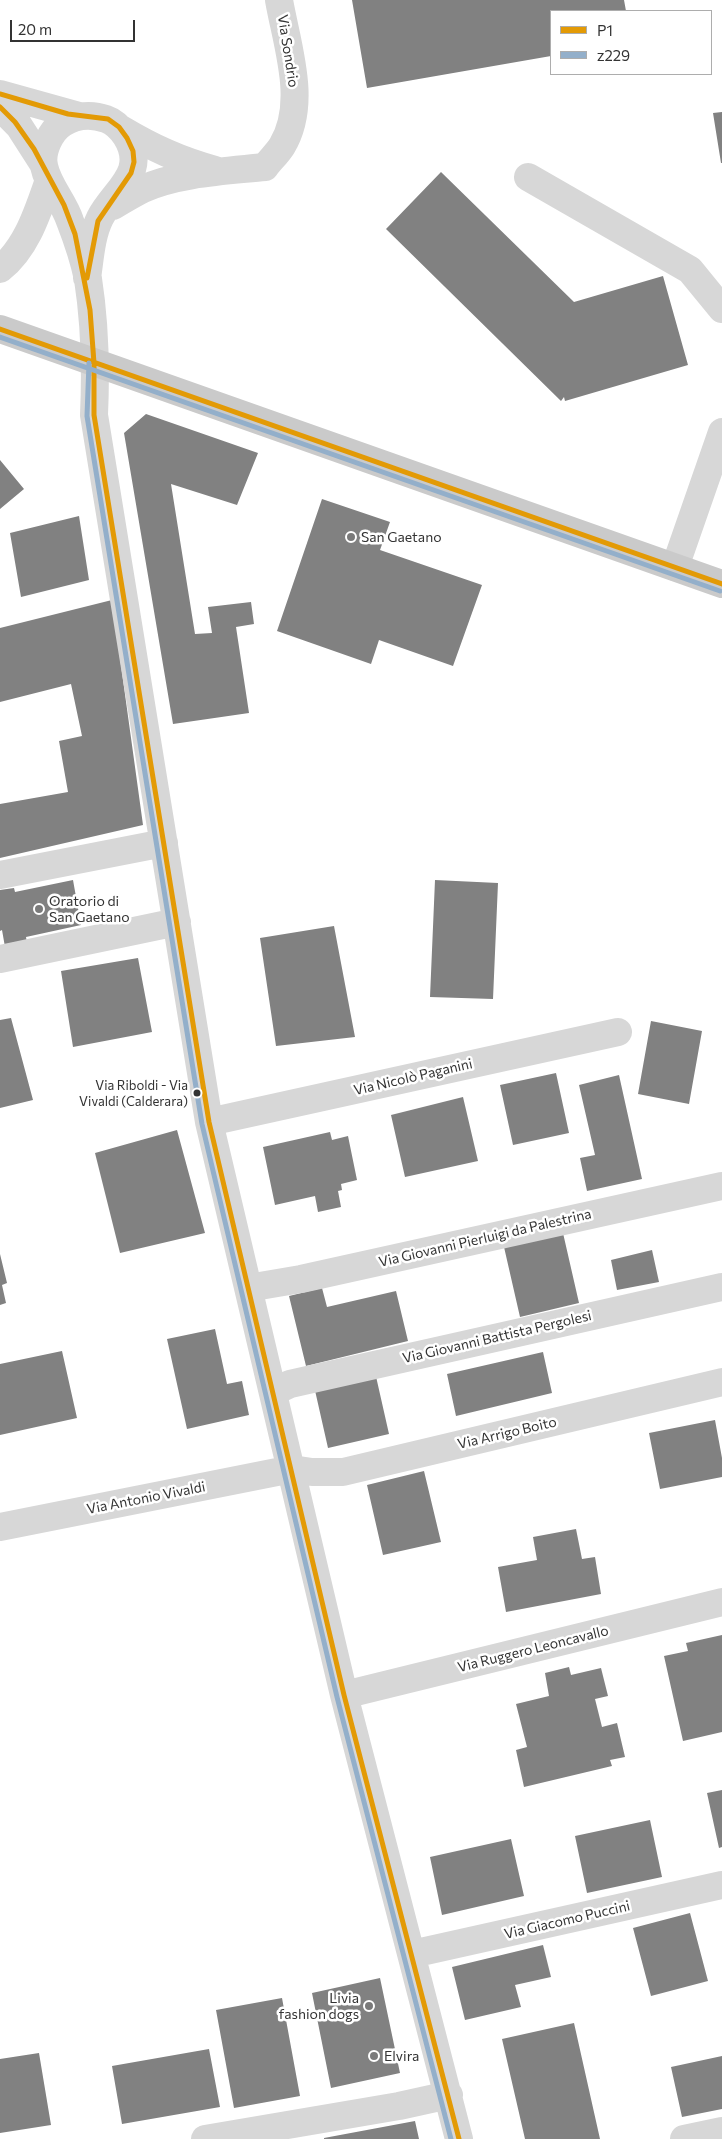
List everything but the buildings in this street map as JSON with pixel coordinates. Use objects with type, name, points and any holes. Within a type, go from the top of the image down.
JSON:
[{"type":"main road","points":[[0,329],[722,584]]},
{"type":"street","name":"Via Sondrio","points":[[105,210],[145,188],[219,171],[265,167],[282,146],[292,122],[295,90],[280,0]]},
{"type":"street","name":"Via Sondrio","points":[[0,94],[78,116],[94,115],[109,120],[155,149],[178,160],[219,171]]},
{"type":"street","points":[[0,107],[18,126],[65,206],[88,278],[96,363],[94,415],[209,1122],[273,1392],[302,1470],[344,1695],[422,1952],[459,2139]]},
{"type":"street","points":[[0,268],[25,238],[36,216],[46,173],[45,150],[51,135],[62,124],[78,116]]},
{"type":"street","points":[[88,278],[93,240],[99,220],[114,197],[124,188],[131,174],[134,159],[130,144],[121,129]]},
{"type":"street","points":[[528,177],[690,270],[722,309]]},
{"type":"street","points":[[675,567],[722,432]]},
{"type":"street","points":[[0,875],[164,843]]},
{"type":"street","points":[[0,959],[177,922]]},
{"type":"street","name":"Via Nicolò Paganini","points":[[209,1122],[618,1032]]},
{"type":"street","name":"Via Giovanni Pierluigi da Palestrina","points":[[248,1288],[301,1279],[722,1186]]},
{"type":"street","name":"Via Giovanni Battista Pergolesi","points":[[273,1392],[290,1384],[722,1286]]},
{"type":"street","name":"Via Arrigo Boito","points":[[302,1470],[342,1472],[722,1382]]},
{"type":"street","name":"Via Antonio Vivaldi","points":[[0,1527],[302,1470]]},
{"type":"street","name":"Via Ruggero Leoncavallo","points":[[344,1695],[722,1602]]},
{"type":"street","name":"Via Giacomo Puccini","points":[[422,1952],[722,1885]]},
{"type":"street","points":[[205,2139],[399,2106],[449,2094]]},
{"type":"street","points":[[684,2139],[722,2131]]},
{"type":"transit line","name":"P1","points":[[0,94],[68,114],[108,119],[119,127],[127,138],[133,151],[134,162],[131,173],[98,221],[87,278]]},
{"type":"transit line","name":"P1","points":[[0,107],[15,122],[34,149],[64,205],[75,234],[90,310],[94,363],[94,415],[209,1122],[344,1695],[459,2139]]},
{"type":"transit line","name":"P1","points":[[0,329],[722,584]]},
{"type":"transit line","name":"z229","points":[[0,337],[720,591]]},
{"type":"transit line","name":"z229","points":[[89,363],[87,416],[202,1124],[337,1697],[451,2139]]},
{"type":"place","name":"San Gaetano","points":[[351,537]]},
{"type":"place","name":"Oratorio di San Gaetano","points":[[39,909]]},
{"type":"place","name":"Via Riboldi - Via Vivaldi (Calderara)","points":[[197,1093]]},
{"type":"place","name":"Livia fashion dogs","points":[[369,2006]]},
{"type":"place","name":"Elvira","points":[[374,2056]]}]
